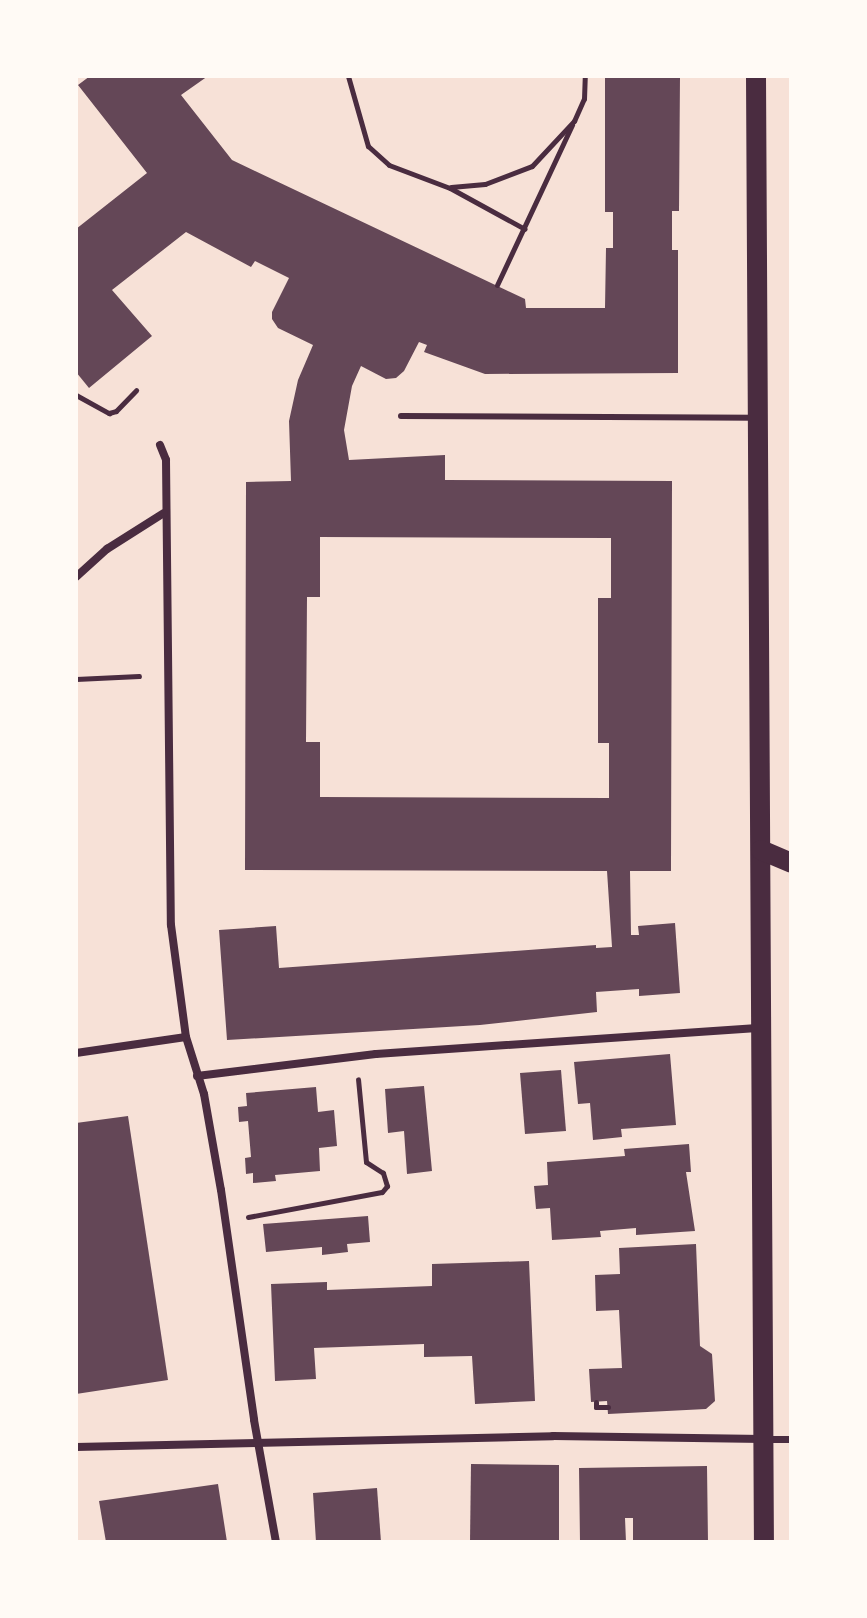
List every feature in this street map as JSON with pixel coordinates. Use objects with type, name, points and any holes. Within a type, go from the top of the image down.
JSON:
[{"type":"main road","points":[[756,76],[764,1542]]},
{"type":"main road","points":[[761,850],[791,863]]},
{"type":"street","points":[[160,445],[166,460],[169,895],[186,1037],[204,1094],[276,1542]]},
{"type":"street","points":[[76,577],[107,549],[164,513]]},
{"type":"street","points":[[197,1076],[376,1054],[762,1027]]},
{"type":"street","points":[[76,1053],[186,1037]]},
{"type":"street","points":[[76,1447],[553,1436],[791,1439]]},
{"type":"lane","points":[[401,416],[758,418]]},
{"type":"path","points":[[348,76],[368,146],[389,165],[450,188],[525,229]]},
{"type":"path","points":[[497,285],[584,99],[585,76]]},
{"type":"path","points":[[450,188],[485,184],[532,166],[574,121]]},
{"type":"path","points":[[76,395],[109,413],[116,411],[136,390]]},
{"type":"path","points":[[76,679],[139,676]]},
{"type":"path","points":[[248,1217],[382,1192],[387,1186],[383,1173],[366,1162],[358,1078]]},
{"type":"path","points":[[596,1402],[596,1407],[608,1407]]},
{"type":"building","points":[[90,76],[208,76],[181,95],[232,160],[525,299],[526,308],[605,308],[606,248],[613,248],[613,212],[605,212],[605,76],[680,76],[679,211],[672,211],[672,250],[678,250],[678,373],[485,374],[424,352],[427,345],[419,342],[404,371],[396,378],[386,379],[361,366],[352,386],[344,430],[349,460],[445,455],[445,480],[672,481],[671,871],[630,871],[631,935],[639,935],[638,926],[675,923],[680,993],[639,996],[639,989],[596,992],[597,1012],[480,1025],[227,1040],[219,930],[276,926],[279,968],[596,945],[596,948],[612,947],[607,871],[245,870],[246,482],[291,481],[289,421],[298,380],[313,345],[278,328],[272,319],[272,312],[289,278],[255,261],[251,267],[186,232],[112,290],[152,336],[89,388],[76,372],[76,229],[147,173],[78,85]],"holes":[[[320,537],[611,538],[611,598],[598,598],[598,743],[609,743],[609,798],[320,797],[320,742],[306,742],[307,597],[320,597]]]},
{"type":"building","points":[[670,1054],[676,1125],[621,1129],[622,1137],[593,1140],[590,1103],[578,1104],[574,1062]]},
{"type":"building","points":[[561,1070],[566,1131],[525,1134],[520,1073]]},
{"type":"building","points":[[424,1086],[432,1171],[407,1174],[404,1131],[388,1133],[385,1089]]},
{"type":"building","points":[[316,1087],[318,1112],[334,1110],[337,1146],[319,1148],[320,1171],[275,1175],[276,1181],[253,1183],[253,1173],[246,1174],[245,1158],[251,1157],[248,1121],[239,1122],[238,1107],[247,1106],[246,1093]]},
{"type":"building","points":[[128,1116],[168,1380],[76,1394],[76,1123]]},
{"type":"building","points":[[689,1144],[691,1172],[686,1172],[695,1231],[636,1235],[636,1228],[600,1231],[601,1237],[552,1240],[550,1208],[536,1209],[534,1186],[548,1185],[547,1162],[625,1156],[624,1149]]},
{"type":"building","points":[[368,1216],[370,1242],[347,1244],[348,1252],[322,1255],[322,1247],[266,1252],[263,1224]]},
{"type":"building","points":[[696,1244],[700,1346],[712,1354],[715,1401],[706,1409],[608,1414],[607,1401],[591,1402],[589,1369],[622,1368],[619,1310],[596,1311],[595,1275],[620,1274],[619,1248]]},
{"type":"building","points":[[529,1261],[535,1401],[475,1404],[472,1356],[424,1357],[424,1344],[314,1348],[316,1379],[275,1381],[271,1284],[327,1282],[327,1290],[432,1286],[432,1264]]},
{"type":"building","points":[[471,1464],[559,1465],[559,1542],[470,1542]]},
{"type":"building","points":[[707,1466],[708,1542],[633,1542],[633,1518],[625,1518],[626,1542],[580,1542],[579,1468]]},
{"type":"building","points":[[218,1484],[227,1542],[106,1542],[99,1501]]},
{"type":"building","points":[[377,1488],[381,1542],[316,1542],[313,1493]]}]
